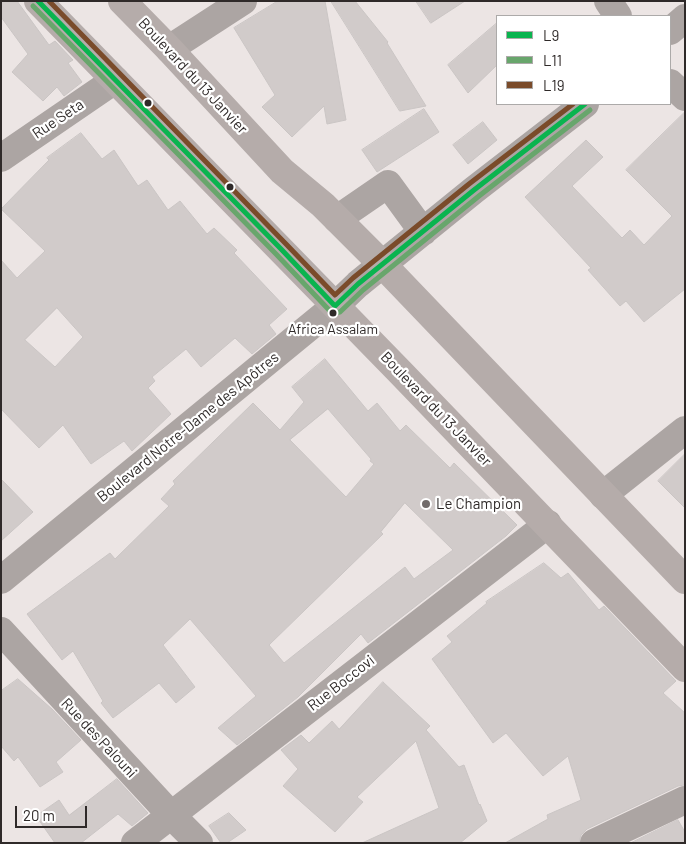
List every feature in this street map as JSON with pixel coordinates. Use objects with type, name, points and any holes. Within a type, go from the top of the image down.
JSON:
[{"type":"highway","name":"Boulevard du 13 Janvier","points":[[38,1],[548,524],[685,668]]},
{"type":"highway","name":"Boulevard du 13 Janvier","points":[[122,1],[282,171],[323,204],[685,580]]},
{"type":"street","points":[[169,49],[243,1]]},
{"type":"street","points":[[608,1],[617,15]]},
{"type":"street","points":[[671,30],[685,18]]},
{"type":"street","name":"Rue Seta","points":[[1,158],[115,80]]},
{"type":"street","points":[[671,83],[685,97]]},
{"type":"street","name":"Boulevard Notre-Dame des Apôtres","points":[[1,580],[335,306],[358,284],[474,190],[584,105]]},
{"type":"street","points":[[337,219],[388,184],[423,232]]},
{"type":"street","points":[[603,495],[685,430]]},
{"type":"street","name":"Rue Boccovi","points":[[135,843],[548,524]]},
{"type":"street","name":"Rue des Palouni","points":[[1,631],[170,815],[199,843]]},
{"type":"street","points":[[594,843],[685,800]]},
{"type":"building","points":[[1,1],[17,1],[49,45],[55,41],[73,60],[68,63],[82,82],[64,96],[57,87],[43,101],[12,72],[28,54],[1,17]]},
{"type":"building","points":[[278,1],[325,1],[346,120],[327,124],[324,106],[292,137],[262,107],[275,95],[234,28]]},
{"type":"building","points":[[331,1],[355,1],[388,42],[426,106],[400,111]]},
{"type":"building","points":[[416,1],[465,1],[431,23]]},
{"type":"building","points":[[496,24],[496,66],[468,93],[448,65]]},
{"type":"building","points":[[424,109],[439,132],[377,172],[362,150]]},
{"type":"building","points":[[685,112],[685,289],[644,322],[626,301],[620,306],[588,270],[591,268],[525,197],[586,140],[603,157],[572,186],[622,238],[630,230],[644,245],[672,216],[626,170]]},
{"type":"building","points":[[483,122],[497,140],[468,164],[453,145]]},
{"type":"building","points":[[81,133],[102,159],[114,150],[138,186],[147,180],[168,210],[180,201],[207,234],[214,228],[237,250],[234,253],[287,309],[269,325],[276,334],[252,354],[235,338],[201,367],[186,349],[152,377],[155,381],[148,388],[171,414],[132,451],[124,441],[91,464],[63,425],[39,448],[1,409],[1,260],[17,278],[45,251],[1,209],[49,160],[47,158]],"holes":[[[57,308],[83,337],[55,367],[25,340]]]},
{"type":"building","points":[[325,359],[368,411],[377,403],[400,431],[406,425],[450,468],[454,463],[517,525],[506,536],[368,643],[361,634],[298,697],[237,745],[218,728],[256,696],[190,619],[163,645],[195,687],[176,703],[159,683],[113,718],[101,703],[103,701],[73,651],[62,660],[27,614],[110,553],[115,559],[169,506],[161,499],[175,484],[173,481],[253,403],[280,430],[304,402],[292,387]],"holes":[[[328,409],[374,464],[346,497],[290,440]],[[405,503],[453,550],[414,579],[405,567],[284,663],[269,645],[383,534],[381,532]]]},
{"type":"building","points":[[685,454],[685,508],[658,481]]},
{"type":"building","points":[[1,479],[33,512],[1,541]]},
{"type":"building","points":[[544,563],[561,578],[568,573],[599,610],[604,606],[676,681],[663,693],[685,713],[685,785],[678,786],[587,829],[581,835],[579,843],[505,843],[548,819],[547,815],[581,800],[568,756],[543,776],[506,733],[493,743],[432,659],[452,642],[447,636],[486,602]]},
{"type":"building","points":[[18,679],[52,709],[81,740],[56,762],[63,772],[40,787],[18,757],[14,761],[1,746],[1,691]]},
{"type":"building","points":[[383,682],[430,726],[426,730],[459,767],[464,765],[487,821],[460,843],[362,843],[439,808],[416,741],[357,797],[363,802],[335,832],[283,786],[298,769],[281,750],[301,735],[309,743],[332,721],[339,729]]},
{"type":"building","points":[[117,779],[148,813],[132,826],[118,814],[81,843],[55,843],[36,816],[59,800],[69,815]]},
{"type":"building","points":[[229,813],[246,830],[227,843],[221,843],[209,826]]},
{"type":"building","points":[[678,820],[685,832],[685,843],[631,843]]},
{"type":"transit line","name":"L9","points":[[38,1],[335,306],[358,284],[474,190],[584,105]]},
{"type":"transit line","name":"L19","points":[[49,1],[335,295],[353,278],[469,184],[572,105]]},
{"type":"transit line","name":"L11","points":[[33,6],[333,313],[340,312],[363,290],[479,196],[590,110]]},
{"type":"place","name":"Africa Assalam","points":[[333,313]]},
{"type":"place","name":"Le Champion","points":[[426,504]]}]
